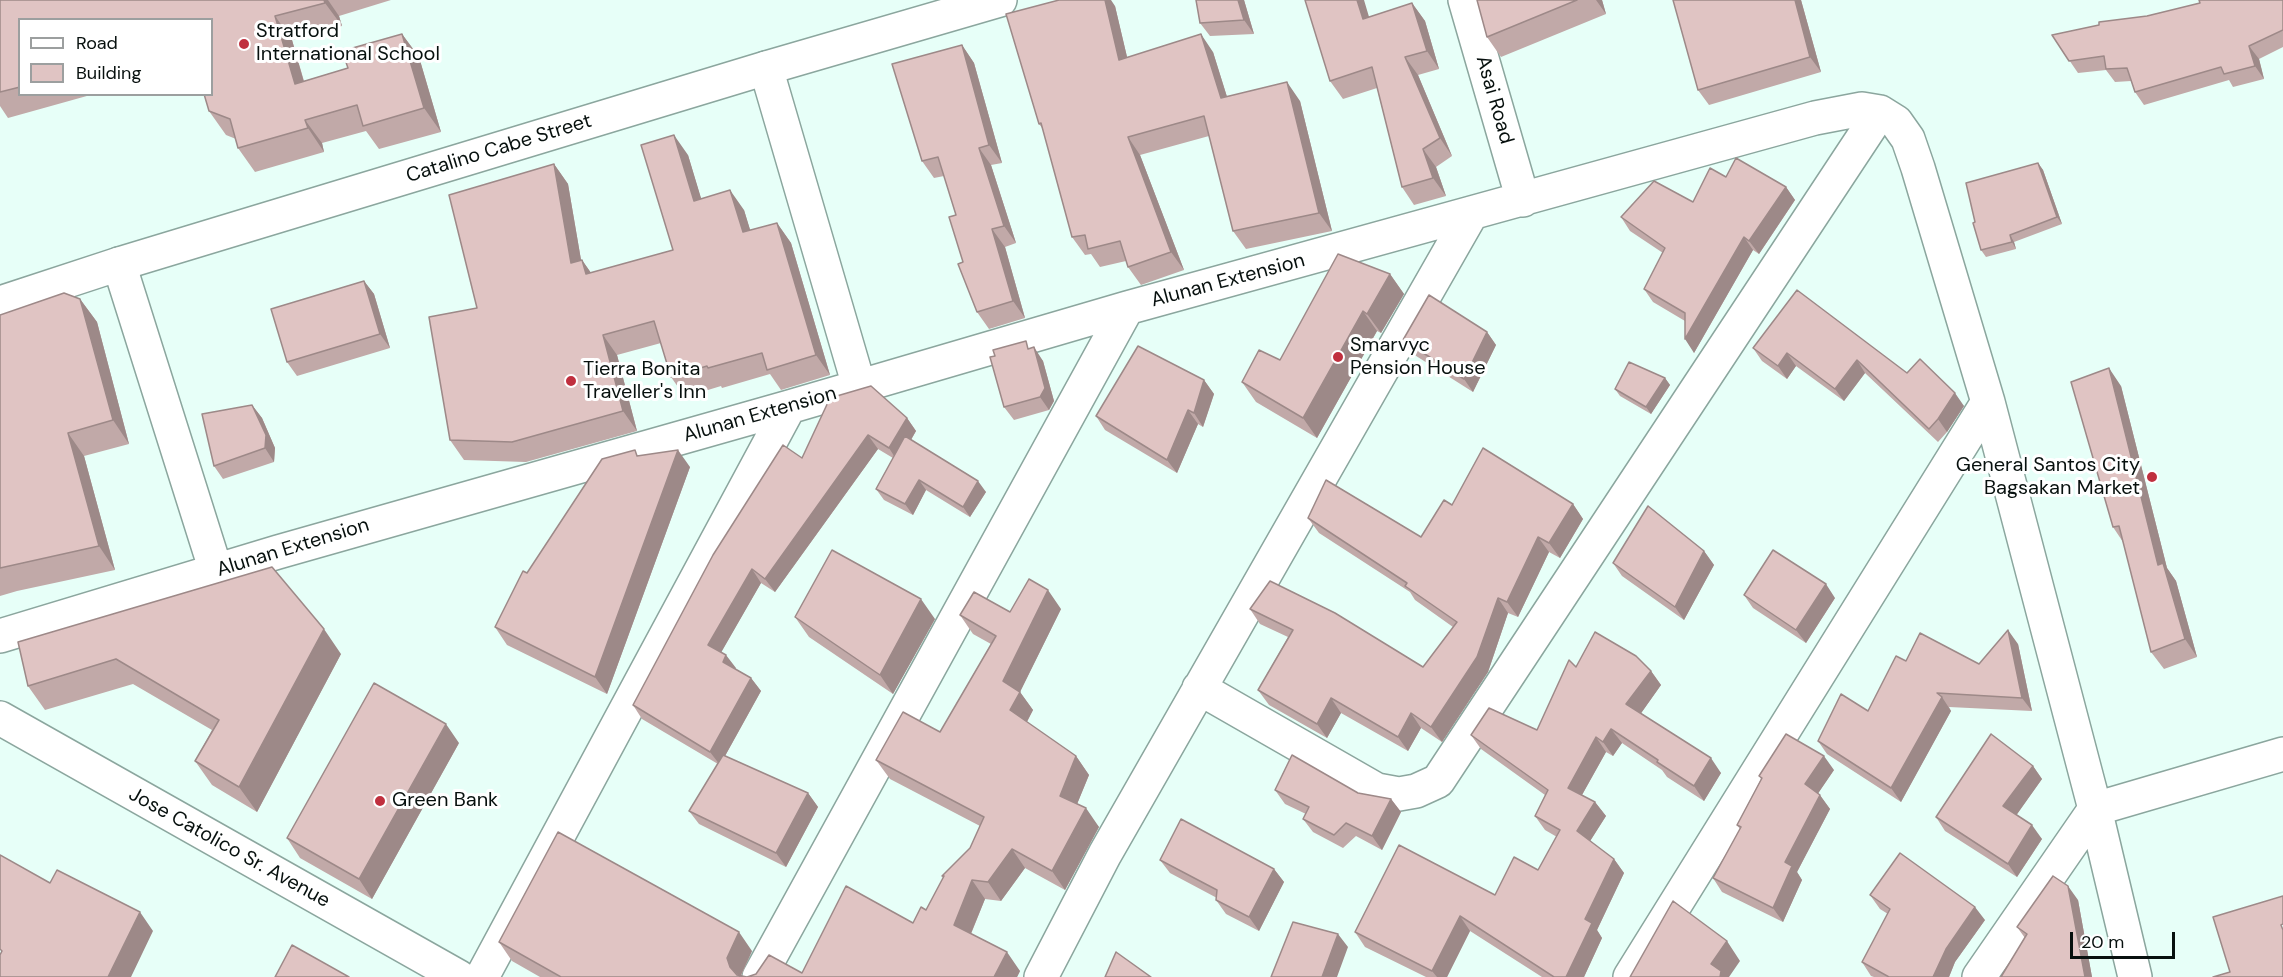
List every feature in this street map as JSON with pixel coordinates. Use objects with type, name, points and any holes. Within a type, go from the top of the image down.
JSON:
[{"type":"street","name":"Catalino Cabe Street","points":[[0,303],[119,264],[766,68],[1000,0]]},
{"type":"street","name":"Asai Road","points":[[1465,0],[1523,200]]},
{"type":"street","points":[[766,68],[859,386]]},
{"type":"street","name":"Alunan Extension","points":[[0,636],[454,501],[789,407],[1126,308],[1815,118],[1863,109],[1880,112]]},
{"type":"street","points":[[1199,688],[1377,790],[1399,794],[1416,791],[1438,781],[1880,112],[1896,122],[1908,138],[1988,402],[2095,809],[2135,977]]},
{"type":"street","points":[[1041,977],[1105,854],[1471,214]]},
{"type":"street","points":[[119,264],[216,571]]},
{"type":"street","points":[[759,977],[1126,308]]},
{"type":"street","points":[[1630,977],[1988,402]]},
{"type":"street","points":[[482,977],[789,407]]},
{"type":"street","name":"Jose Catolico Sr. Avenue","points":[[0,718],[459,977]]},
{"type":"street","points":[[1979,977],[2095,809],[2283,754]]},
{"type":"building","points":[[0,0],[324,0],[325,3],[275,16],[295,84],[348,68],[342,51],[402,34],[424,108],[363,126],[357,105],[305,120],[308,128],[238,148],[230,119],[209,111],[205,96],[213,96],[213,18],[18,18],[18,88],[0,92]]},
{"type":"building","points":[[1059,0],[1105,0],[1119,60],[1201,34],[1221,98],[1287,82],[1319,213],[1233,231],[1204,116],[1128,137],[1171,252],[1128,267],[1120,241],[1088,249],[1085,235],[1072,237],[1041,123],[1039,124],[1006,14]]},
{"type":"building","points":[[1196,0],[1238,0],[1244,20],[1200,23]]},
{"type":"building","points":[[1305,0],[1357,0],[1363,19],[1412,3],[1427,51],[1405,57],[1440,138],[1423,149],[1433,178],[1402,187],[1372,67],[1330,81]]},
{"type":"building","points":[[1477,0],[1577,0],[1487,37]]},
{"type":"building","points":[[1673,0],[1795,0],[1810,57],[1698,90]]},
{"type":"building","points":[[2199,0],[2283,0],[2283,30],[2249,46],[2255,66],[2224,74],[2221,67],[2135,92],[2127,68],[2106,69],[2104,56],[2069,61],[2052,35],[2099,25],[2099,22],[2147,16],[2200,3]]},
{"type":"building","points":[[962,45],[989,145],[979,148],[1004,226],[992,229],[1013,301],[977,312],[958,264],[963,262],[949,217],[956,215],[938,157],[922,161],[892,64]]},
{"type":"building","points":[[674,135],[694,201],[730,190],[743,232],[777,223],[816,355],[767,370],[762,353],[671,377],[654,321],[603,335],[623,411],[512,442],[450,440],[429,317],[477,308],[449,195],[554,164],[571,263],[582,260],[586,274],[673,250],[641,145]]},
{"type":"building","points":[[1736,158],[1786,187],[1749,241],[1744,237],[1685,339],[1685,313],[1644,289],[1665,248],[1621,217],[1654,181],[1693,202],[1710,168],[1726,177]]},
{"type":"building","points":[[2038,163],[2057,217],[2010,235],[2012,242],[1981,250],[1973,223],[1975,222],[1966,183]]},
{"type":"building","points":[[1338,254],[1390,274],[1367,314],[1363,311],[1303,418],[1242,382],[1259,350],[1280,360]]},
{"type":"building","points":[[364,281],[380,334],[287,362],[271,309]]},
{"type":"building","points":[[1797,290],[1907,373],[1920,359],[1955,393],[1929,429],[1857,360],[1835,389],[1787,353],[1778,366],[1753,348]]},
{"type":"building","points":[[64,293],[80,299],[113,420],[68,433],[99,546],[0,568],[0,315]]},
{"type":"building","points":[[1429,295],[1487,332],[1464,379],[1403,340]]},
{"type":"building","points":[[1026,341],[1028,349],[1034,347],[1045,388],[1040,397],[1004,407],[990,357],[995,356],[993,350]]},
{"type":"building","points":[[1138,346],[1204,380],[1194,413],[1188,410],[1167,460],[1096,416]]},
{"type":"building","points":[[1629,362],[1665,378],[1646,407],[1615,389]]},
{"type":"building","points":[[2109,368],[2158,565],[2163,563],[2185,639],[2151,652],[2119,526],[2113,527],[2071,382]]},
{"type":"building","points":[[871,386],[907,418],[889,448],[868,435],[765,579],[752,569],[708,645],[726,655],[723,662],[751,678],[710,752],[633,705],[713,555],[783,445],[802,458],[830,398]]},
{"type":"building","points":[[252,405],[266,435],[265,448],[214,466],[202,414]]},
{"type":"building","points":[[905,436],[978,481],[963,507],[919,480],[905,504],[876,489]]},
{"type":"building","points":[[1483,448],[1573,504],[1549,543],[1538,537],[1507,602],[1498,598],[1477,657],[1431,727],[1411,713],[1398,737],[1331,698],[1317,724],[1258,690],[1293,630],[1250,609],[1270,581],[1335,613],[1423,667],[1457,622],[1405,586],[1407,583],[1308,518],[1326,480],[1421,537],[1444,500],[1452,505]]},
{"type":"building","points":[[635,450],[637,456],[678,450],[595,677],[495,627],[523,571],[527,573],[602,459]]},
{"type":"building","points":[[1648,506],[1704,551],[1675,607],[1613,563]]},
{"type":"building","points":[[832,550],[921,599],[880,675],[795,617]]},
{"type":"building","points":[[1773,550],[1826,584],[1796,630],[1744,595]]},
{"type":"building","points":[[272,567],[324,629],[239,787],[195,761],[219,720],[116,659],[28,686],[18,642]]},
{"type":"building","points":[[1029,579],[1048,590],[1003,681],[1020,692],[1010,710],[1076,756],[1060,796],[1086,808],[1052,871],[1012,849],[988,882],[972,880],[954,925],[1007,952],[994,977],[747,977],[756,974],[769,955],[802,973],[846,886],[913,923],[921,907],[926,910],[944,876],[942,876],[970,848],[984,817],[876,760],[903,712],[940,732],[996,636],[960,615],[974,592],[1010,612]]},
{"type":"building","points":[[2008,630],[2022,698],[1937,693],[1942,697],[1891,788],[1818,741],[1841,694],[1868,711],[1896,656],[1906,661],[1920,633],[1979,664]]},
{"type":"building","points":[[1595,632],[1636,656],[1651,671],[1626,704],[1711,758],[1694,786],[1611,729],[1603,742],[1596,737],[1568,788],[1595,802],[1577,831],[1614,859],[1585,919],[1592,923],[1566,977],[1554,977],[1460,916],[1432,971],[1355,932],[1399,845],[1495,895],[1514,857],[1538,870],[1560,830],[1535,816],[1548,790],[1471,735],[1489,708],[1537,730],[1569,660],[1576,667]]},
{"type":"building","name":"Green Bank","points":[[374,683],[446,724],[359,879],[287,838]]},
{"type":"building","points":[[1786,734],[1824,756],[1805,784],[1820,795],[1785,862],[1792,866],[1773,908],[1713,878],[1741,827],[1737,825],[1762,778],[1759,776]]},
{"type":"building","points":[[1991,734],[2033,766],[2003,806],[2032,825],[2008,864],[1936,817]]},
{"type":"building","points":[[723,755],[808,793],[776,853],[689,811]]},
{"type":"building","points":[[1292,755],[1358,793],[1391,799],[1372,836],[1346,823],[1334,835],[1303,819],[1309,807],[1275,790]]},
{"type":"building","points":[[1181,819],[1274,869],[1249,917],[1216,900],[1217,890],[1160,860]]},
{"type":"building","points":[[558,832],[739,932],[727,958],[730,967],[737,975],[747,977],[561,977],[499,942]]},
{"type":"building","points":[[1900,853],[1975,907],[1946,949],[1933,977],[1889,977],[1862,962],[1890,909],[1870,895]]},
{"type":"building","points":[[0,855],[50,883],[57,870],[140,912],[108,977],[0,977],[2,951],[0,949]]},
{"type":"building","points":[[2053,876],[2068,886],[2085,977],[2001,977],[2027,934],[2017,927]]},
{"type":"building","points":[[2283,896],[2283,924],[2281,925],[2283,930],[2283,977],[2213,977],[2230,972],[2213,917]]},
{"type":"building","points":[[1673,901],[1727,941],[1711,964],[1721,971],[1720,977],[1630,977]]},
{"type":"building","points":[[1293,922],[1338,934],[1322,977],[1271,977]]},
{"type":"building","points":[[292,945],[349,977],[275,977]]},
{"type":"building","points":[[1116,952],[1151,977],[1105,977]]},
{"type":"place","name":"Stratford International School","points":[[244,44]]},
{"type":"place","name":"Smarvyc Pension House","points":[[1338,357]]},
{"type":"place","name":"Tierra Bonita Traveller's Inn","points":[[571,381]]},
{"type":"place","name":"General Santos City Bagsakan Market","points":[[2152,477]]},
{"type":"place","name":"Green Bank","points":[[380,801]]}]
